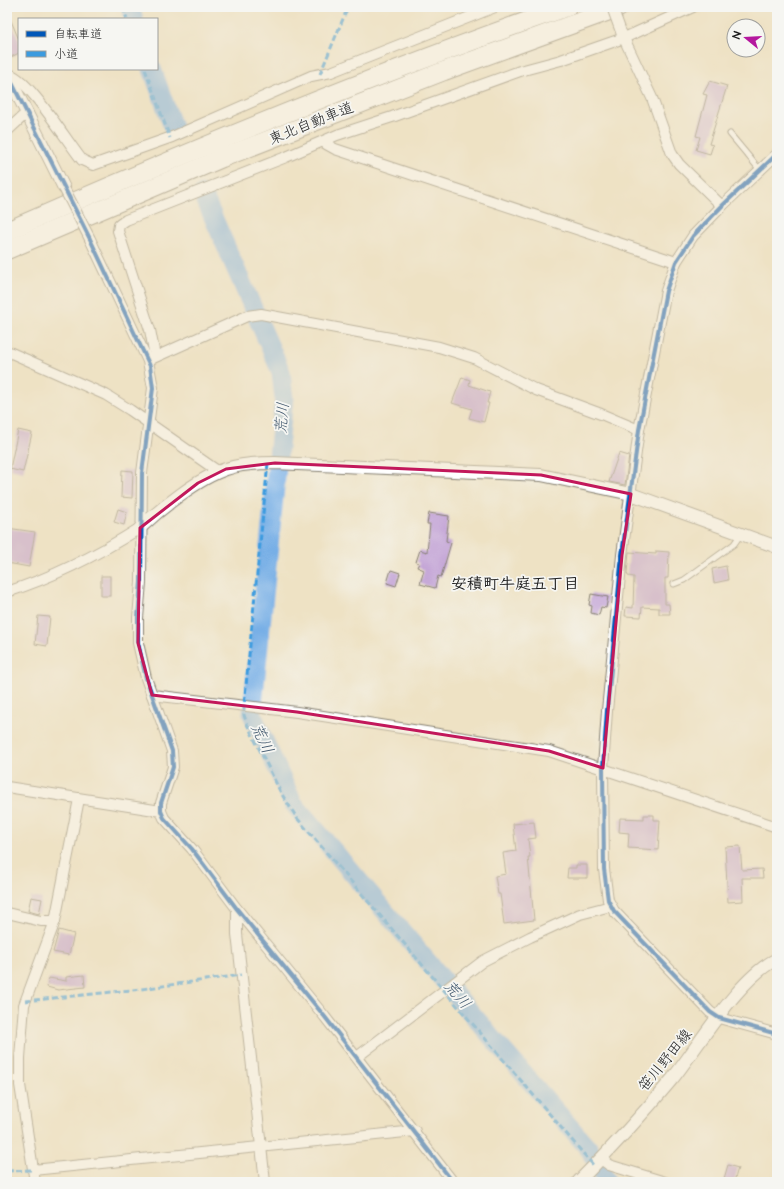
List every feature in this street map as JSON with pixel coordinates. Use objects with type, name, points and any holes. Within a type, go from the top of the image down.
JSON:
[{"type":"highway","name":"東北自動車道","points":[[7,231],[214,142],[426,59],[567,7]]},
{"type":"highway","name":"東北自動車道","points":[[7,250],[222,158],[444,71],[620,7]]},
{"type":"street","points":[[7,74],[14,76],[34,96],[82,160],[93,165],[172,137],[311,76],[332,72],[495,7]]},
{"type":"street","points":[[612,7],[622,33],[652,98],[672,154],[679,164],[722,206]]},
{"type":"street","points":[[453,1182],[357,1057],[237,909],[192,849],[164,818],[161,811],[161,803],[171,775],[173,760],[172,751],[142,664],[138,643],[138,618],[141,582],[140,528],[143,467],[153,388],[150,330],[118,231],[119,225],[126,220],[337,135],[520,71],[561,60],[622,33],[693,7]]},
{"type":"street","points":[[7,74],[152,358]]},
{"type":"street","points":[[7,131],[22,117],[28,114]]},
{"type":"street","points":[[325,141],[326,144],[335,150],[676,262]]},
{"type":"street","points":[[777,154],[722,206],[693,236],[676,262],[661,310],[639,430],[632,494],[622,555],[603,768],[604,869],[611,906],[710,1012],[719,1018],[777,1034]]},
{"type":"street","points":[[152,358],[246,316],[261,314],[439,347],[474,358],[536,390],[602,414],[639,430]]},
{"type":"street","points":[[7,351],[106,395],[148,422],[219,472]]},
{"type":"street","points":[[7,592],[67,567],[111,546],[140,528],[162,508],[198,483],[219,472],[235,467],[275,463],[541,475],[632,494],[777,547]]},
{"type":"street","points":[[152,695],[297,712],[549,751],[777,827]]},
{"type":"street","points":[[7,787],[161,811]]},
{"type":"street","points":[[35,1182],[20,1085],[20,1058],[26,995],[55,921],[79,799]]},
{"type":"street","points":[[357,1057],[483,961],[580,914],[611,906]]},
{"type":"street","points":[[237,909],[237,934],[265,1182]]},
{"type":"street","points":[[7,913],[41,921],[55,921]]},
{"type":"street","name":"笹川野田線","points":[[578,1182],[601,1159],[674,1077],[751,978],[777,959]]},
{"type":"street","points":[[33,1170],[415,1131]]},
{"type":"street","points":[[601,1159],[615,1167],[665,1182]]},
{"type":"lane","points":[[730,134],[760,170]]},
{"type":"lane","points":[[674,584],[684,580],[734,544],[741,534]]},
{"type":"highlighted area","points":[[275,463],[541,475],[631,494],[622,555],[603,768],[549,751],[297,712],[152,695],[138,643],[140,528],[198,483],[226,469]]},
{"type":"building","points":[[7,11],[18,38],[18,54],[11,57],[7,49]]},
{"type":"building","points":[[710,81],[727,86],[709,144],[713,145],[710,154],[696,150],[700,137],[696,136],[707,95],[703,94]]},
{"type":"building","points":[[462,377],[470,380],[469,385],[490,392],[484,422],[469,418],[472,409],[452,403]]},
{"type":"building","points":[[18,430],[32,433],[23,472],[10,469]]},
{"type":"building","points":[[619,453],[629,456],[625,485],[609,482]]},
{"type":"building","points":[[122,470],[133,471],[132,498],[121,497]]},
{"type":"building","points":[[118,509],[127,512],[124,525],[114,522]]},
{"type":"building","points":[[429,513],[449,516],[446,541],[451,543],[441,577],[438,576],[435,588],[420,584],[424,570],[417,567],[419,563],[416,562],[420,550],[427,552],[430,524],[427,524]]},
{"type":"building","points":[[7,528],[35,532],[29,567],[7,563]]},
{"type":"building","points":[[656,551],[669,552],[668,578],[665,578],[665,604],[669,604],[670,614],[659,614],[659,608],[642,607],[641,617],[625,616],[626,607],[633,608],[634,577],[628,576],[627,573],[629,552],[656,554]]},
{"type":"building","points":[[726,566],[728,580],[714,583],[712,569]]},
{"type":"building","points":[[391,570],[400,573],[396,586],[387,583]]},
{"type":"building","points":[[101,576],[110,576],[110,596],[101,596]]},
{"type":"building","points":[[591,594],[608,597],[606,608],[601,607],[599,615],[591,613],[592,606],[589,605]]},
{"type":"building","points":[[38,616],[50,617],[47,646],[35,644]]},
{"type":"building","points":[[644,815],[654,815],[654,820],[660,820],[658,850],[628,848],[629,833],[619,832],[620,818],[644,819]]},
{"type":"building","points":[[534,822],[536,838],[528,839],[530,857],[528,857],[534,920],[504,924],[500,894],[498,894],[495,876],[506,874],[503,853],[516,851],[513,824]]},
{"type":"building","points":[[740,846],[742,870],[762,869],[763,878],[742,878],[743,901],[728,902],[725,847]]},
{"type":"building","points":[[576,865],[587,865],[587,878],[567,878],[568,868],[576,868]]},
{"type":"building","points":[[31,897],[42,899],[39,914],[28,911]]},
{"type":"building","points":[[59,930],[74,934],[69,955],[53,952]]},
{"type":"building","points":[[84,975],[85,987],[58,990],[47,987],[49,978],[66,981],[66,977]]},
{"type":"building","points":[[728,1165],[738,1168],[734,1182],[723,1182]]},
{"type":"waterway","name":"荒川","points":[[130,7],[134,18]]},
{"type":"waterway","name":"荒川","points":[[152,70],[174,130]]},
{"type":"waterway","name":"荒川","points":[[203,194],[281,372],[284,398],[252,714],[293,803],[501,1048],[590,1150],[607,1182]]},
{"type":"marked path","points":[[123,7],[127,18]]},
{"type":"marked path","points":[[320,74],[348,7]]},
{"type":"marked path","points":[[145,70],[170,138]]},
{"type":"marked path","points":[[268,463],[244,706],[244,715],[247,724],[281,793],[297,818],[594,1166]]},
{"type":"marked path","points":[[25,1001],[141,989],[241,975]]},
{"type":"marked path","points":[[7,1171],[33,1170]]},
{"type":"cycle path","points":[[7,73],[90,239],[150,366],[153,388],[142,473],[141,582],[138,618],[138,643],[146,678],[172,751],[173,767],[161,803],[161,811],[164,818],[192,849],[237,909],[325,1017],[453,1182]]},
{"type":"cycle path","points":[[777,154],[722,206],[693,236],[676,262],[666,291],[639,430],[622,555],[603,768],[604,869],[608,900],[614,911],[710,1012],[719,1018],[777,1034]]},
{"type":"district","name":"安積町牛庭五丁目","points":[[515,583]]}]
